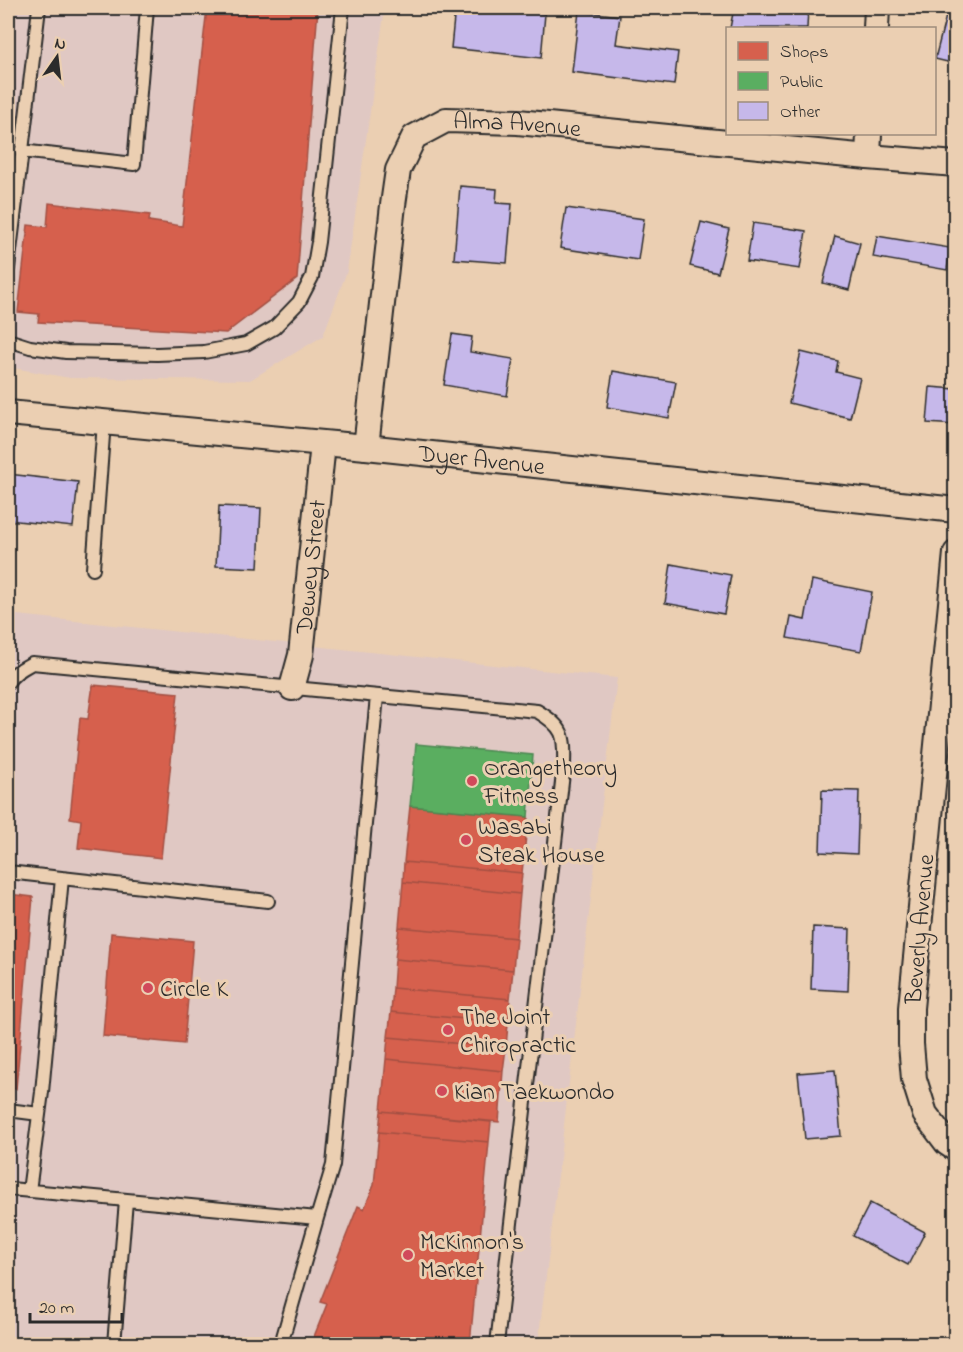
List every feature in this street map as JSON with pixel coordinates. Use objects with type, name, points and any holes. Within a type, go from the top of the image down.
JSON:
[{"type":"street","points":[[876,27],[877,8]]},
{"type":"street","name":"Alma Avenue","points":[[366,447],[393,205],[399,170],[414,137],[446,120],[518,122],[869,145],[956,164]]},
{"type":"street","name":"Dyer Avenue","points":[[8,413],[366,447],[956,510]]},
{"type":"street","name":"Dewey Street","points":[[292,688],[301,655],[323,444]]},
{"type":"street","name":"Beverly Avenue","points":[[956,553],[911,1008],[911,1044],[914,1079],[925,1114],[947,1143],[956,1149]]},
{"type":"lane","points":[[8,268],[39,8]]},
{"type":"lane","points":[[21,150],[134,164],[147,8]]},
{"type":"lane","points":[[8,340],[30,347],[66,352],[157,354],[204,352],[246,344],[274,328],[299,302],[312,277],[318,242],[343,8]]},
{"type":"lane","points":[[93,569],[104,422]]},
{"type":"lane","points":[[8,682],[9,678],[20,669],[32,663],[537,711],[554,721],[563,736],[564,765],[497,1344]]},
{"type":"lane","points":[[281,1344],[333,1166],[377,696]]},
{"type":"lane","points":[[8,872],[268,901]]},
{"type":"lane","points":[[29,1191],[39,1114],[62,878]]},
{"type":"lane","points":[[8,1110],[39,1114]]},
{"type":"lane","points":[[8,1189],[317,1218]]},
{"type":"lane","points":[[114,1344],[126,1201]]},
{"type":"shaded area","points":[[8,8],[385,8],[347,271],[323,336],[250,380],[70,378],[8,367]]},
{"type":"shaded area","points":[[8,614],[617,678],[538,1344],[8,1344]]},
{"type":"building: Shops","points":[[207,8],[318,8],[297,279],[226,333],[38,322],[39,314],[18,312],[28,225],[47,227],[49,203],[150,215],[149,221],[182,226]]},
{"type":"building: Shops","points":[[93,685],[178,693],[161,858],[78,848],[81,820],[70,818],[80,718],[88,719]]},
{"type":"building: Shops","name":"Wasabi Steak House","points":[[410,806],[528,817],[522,873],[404,862]]},
{"type":"building: Shops","points":[[404,862],[522,873],[520,894],[403,882]]},
{"type":"building: Shops","points":[[403,882],[520,894],[516,938],[399,927]]},
{"type":"building: Shops","points":[[8,894],[33,897],[16,1089],[8,1088]]},
{"type":"building: Shops","points":[[399,927],[516,938],[513,970],[395,959]]},
{"type":"building: Shops","name":"Circle K","points":[[111,933],[193,941],[184,1044],[103,1036]]},
{"type":"building: Shops","points":[[395,959],[513,970],[510,999],[393,988]]},
{"type":"building: Shops","points":[[393,988],[510,999],[508,1023],[391,1012]]},
{"type":"building: Shops","name":"The Joint Chiropractic","points":[[391,1012],[508,1023],[506,1048],[388,1037]]},
{"type":"building: Shops","points":[[388,1037],[506,1048],[503,1071],[386,1059]]},
{"type":"building: Shops","name":"Kian Taekwondo","points":[[386,1059],[503,1071],[499,1122],[381,1111]]},
{"type":"building: Shops","points":[[381,1111],[491,1122],[489,1142],[379,1132]]},
{"type":"building: Shops","name":"McKinnon's Market","points":[[379,1132],[489,1142],[470,1344],[311,1344],[327,1304],[320,1302],[358,1206],[364,1209],[374,1185]]},
{"type":"building: Public","name":"Orangetheory Fitness","points":[[416,744],[533,755],[528,817],[410,806]]},
{"type":"building: Other","points":[[455,8],[486,8],[545,14],[541,58],[451,48]]},
{"type":"building: Other","points":[[734,8],[808,8],[807,27],[730,27]]},
{"type":"building: Other","points":[[948,8],[956,10],[956,64],[936,59]]},
{"type":"building: Other","points":[[579,11],[620,16],[616,44],[678,52],[674,85],[572,72]]},
{"type":"building: Other","points":[[460,186],[497,189],[496,203],[512,204],[507,263],[454,259]]},
{"type":"building: Other","points":[[566,208],[644,219],[638,260],[560,248]]},
{"type":"building: Other","points":[[701,222],[729,229],[718,273],[690,266]]},
{"type":"building: Other","points":[[753,223],[806,231],[800,269],[747,261]]},
{"type":"building: Other","points":[[835,236],[860,243],[849,290],[823,283]]},
{"type":"building: Other","points":[[877,236],[950,248],[947,270],[873,257]]},
{"type":"building: Other","points":[[452,334],[472,337],[470,352],[513,359],[507,396],[444,385]]},
{"type":"building: Other","points":[[801,352],[838,361],[836,372],[860,378],[850,418],[789,403]]},
{"type":"building: Other","points":[[613,371],[676,382],[669,418],[607,407]]},
{"type":"building: Other","points":[[930,387],[956,389],[956,425],[927,423]]},
{"type":"building: Other","points":[[8,474],[78,482],[73,527],[8,520]]},
{"type":"building: Other","points":[[219,506],[261,508],[258,568],[216,566]]},
{"type":"building: Other","points":[[671,564],[731,575],[724,614],[665,603]]},
{"type":"building: Other","points":[[812,580],[872,592],[861,651],[787,638],[791,617],[805,620]]},
{"type":"building: Other","points":[[822,790],[859,791],[857,854],[820,852]]},
{"type":"building: Other","points":[[813,927],[850,929],[848,991],[811,989]]},
{"type":"building: Other","points":[[835,1070],[841,1136],[805,1139],[798,1073]]},
{"type":"building: Other","points":[[870,1203],[925,1232],[908,1265],[853,1236]]},
{"type":"place","name":"Orangetheory Fitness","points":[[472,781]]},
{"type":"place","name":"Wasabi Steak House","points":[[466,840]]},
{"type":"place","name":"Circle K","points":[[148,988]]},
{"type":"place","name":"The Joint Chiropractic","points":[[448,1030]]},
{"type":"place","name":"Kian Taekwondo","points":[[442,1091]]},
{"type":"place","name":"McKinnon's Market","points":[[408,1255]]}]
